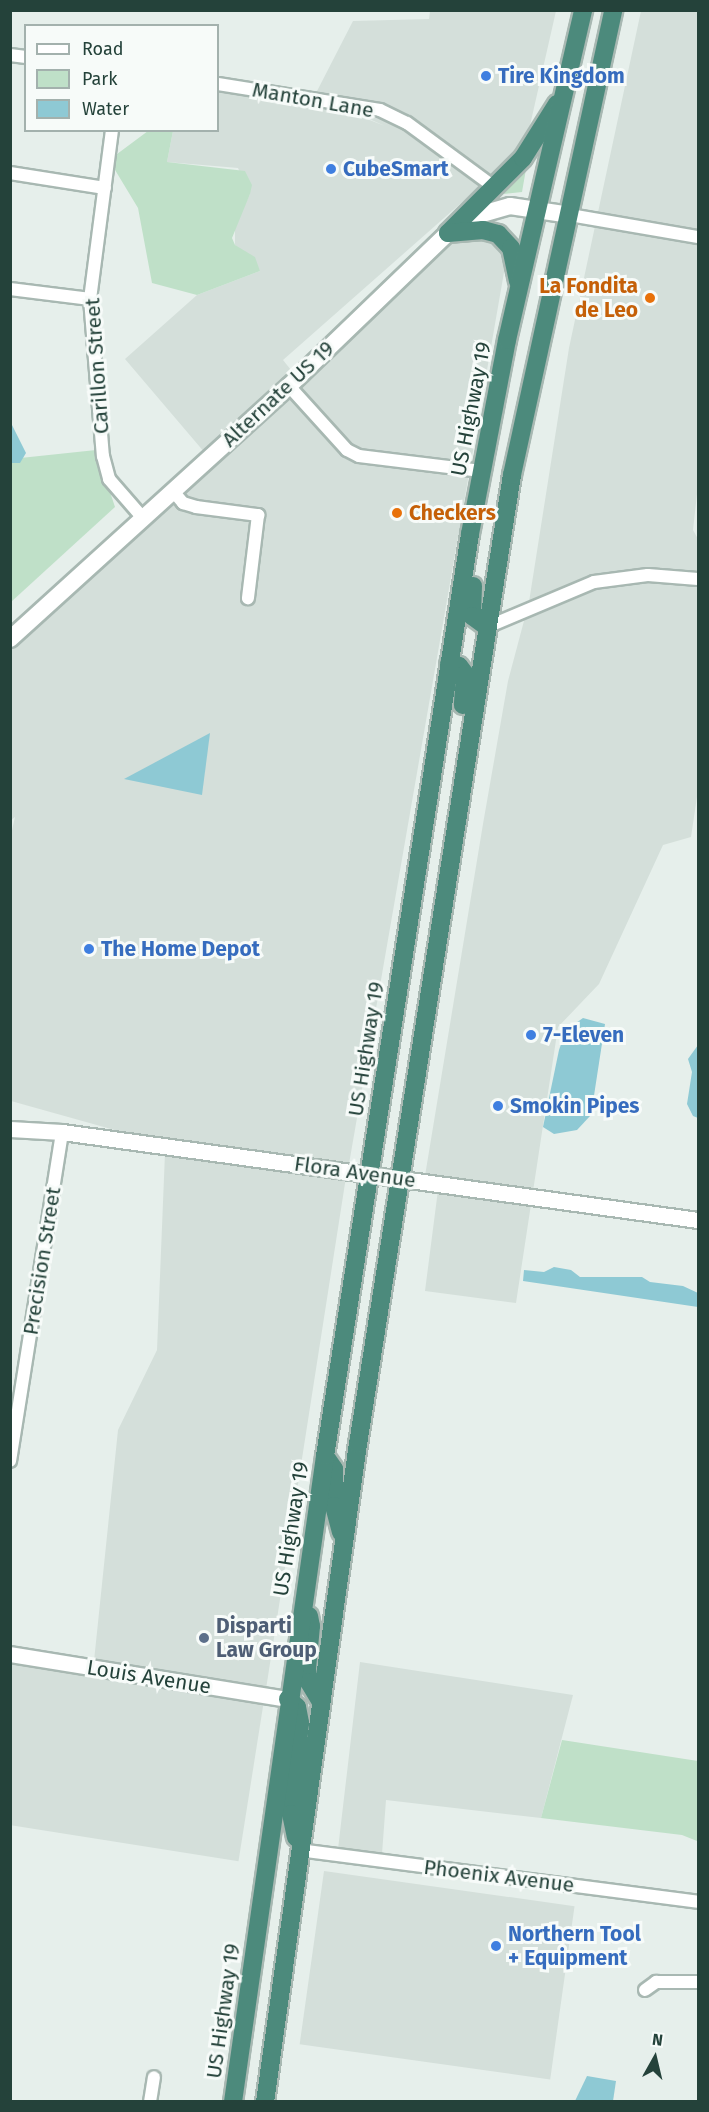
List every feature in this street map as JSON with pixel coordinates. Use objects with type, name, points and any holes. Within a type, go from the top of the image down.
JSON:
[{"type":"highway","name":"US Highway 19","points":[[233,2102],[288,1699],[481,471],[583,10]]},
{"type":"highway","points":[[265,2102],[344,1540],[487,627],[523,414],[570,215],[613,10]]},
{"type":"highway","points":[[448,233],[528,151],[567,87]]},
{"type":"highway","points":[[448,233],[483,230],[505,240],[515,260],[519,292]]},
{"type":"highway","points":[[487,627],[472,616],[470,604],[488,491],[489,430]]},
{"type":"highway","points":[[450,664],[463,670],[465,679],[456,748],[463,780]]},
{"type":"highway","points":[[325,1456],[334,1469],[334,1506],[344,1540]]},
{"type":"highway","points":[[304,1596],[311,1626],[307,1669],[309,1682],[320,1700]]},
{"type":"highway","points":[[288,1699],[297,1707],[300,1723],[291,1814],[299,1850]]},
{"type":"main road","name":"Alternate US 19","points":[[10,639],[289,386],[448,233],[499,208],[539,210],[570,215]]},
{"type":"street","name":"Manton Lane","points":[[219,84],[380,110],[407,123],[494,187]]},
{"type":"street","name":"Carillon Street","points":[[112,132],[90,298],[103,456],[109,478],[143,518]]},
{"type":"street","points":[[10,173],[105,188]]},
{"type":"street","points":[[570,215],[699,237]]},
{"type":"street","points":[[10,289],[90,298]]},
{"type":"street","points":[[289,386],[347,450],[359,456],[481,471]]},
{"type":"street","points":[[173,491],[183,503],[196,507],[258,515],[248,598]]},
{"type":"street","points":[[487,627],[594,582],[648,574],[699,579]]},
{"type":"street","name":"Flora Avenue","points":[[10,1129],[62,1132],[699,1220]]},
{"type":"street","name":"Precision Street","points":[[10,1461],[62,1132]]},
{"type":"street","name":"Louis Avenue","points":[[10,1654],[288,1699]]},
{"type":"street","name":"Phoenix Avenue","points":[[299,1850],[699,1902]]},
{"type":"street","points":[[645,1990],[656,1982],[699,1982]]},
{"type":"street","points":[[150,2102],[154,2077]]},
{"type":"shaded area","points":[[430,11],[556,11],[526,143],[441,231],[205,453],[125,359],[197,295],[260,271],[235,245],[235,225],[250,194],[238,168],[167,162],[173,132],[219,132],[219,90],[313,98],[385,126],[315,95],[353,21],[429,19]],"holes":[[[470,197],[291,370],[283,360]]]},
{"type":"shaded area","points":[[641,11],[698,11],[698,485],[693,530],[698,539],[698,790],[691,837],[663,845],[599,984],[558,1027],[516,1303],[425,1291],[438,1190],[423,1188],[483,824],[508,681],[529,602],[569,348]]},
{"type":"shaded area","points":[[482,236],[497,244],[507,255],[349,1164],[136,1136],[11,1101],[10,839],[15,817],[11,820],[11,646],[451,239]]},
{"type":"shaded area","points":[[165,1153],[346,1177],[266,1689],[94,1661],[118,1430],[157,1350]]},
{"type":"shaded area","points":[[10,1661],[264,1701],[238,1861],[10,1825]]},
{"type":"shaded area","points":[[360,1662],[573,1695],[541,1818],[386,1800],[382,1854],[338,1849]]},
{"type":"shaded area","points":[[324,1871],[575,1906],[550,2080],[300,2044]]},
{"type":"green space","points":[[147,132],[173,132],[167,162],[245,171],[252,185],[232,238],[235,245],[255,257],[260,271],[197,295],[152,283],[138,208],[109,160]]},
{"type":"green space","points":[[526,169],[522,192],[504,194],[505,189]]},
{"type":"green space","points":[[96,450],[115,507],[11,602],[11,459]]},
{"type":"green space","points":[[562,1740],[698,1761],[697,1841],[682,1835],[541,1818]]},
{"type":"water","points":[[11,423],[26,453],[20,463],[11,463]]},
{"type":"water","points":[[210,733],[202,795],[124,779]]},
{"type":"water","points":[[583,1018],[605,1024],[591,1115],[577,1130],[554,1134],[543,1127],[559,1050],[566,1030]]},
{"type":"water","points":[[698,1045],[698,1118],[693,1116],[687,1104],[692,1072],[688,1059]]},
{"type":"water","points":[[554,1267],[571,1270],[580,1277],[642,1277],[650,1282],[683,1286],[698,1293],[698,1307],[523,1281],[524,1270],[544,1272]]},
{"type":"water","points":[[587,2076],[616,2081],[613,2101],[575,2101]]},
{"type":"place","name":"Tire Kingdom","points":[[486,76]]},
{"type":"place","name":"CubeSmart","points":[[331,169]]},
{"type":"place","name":"La Fondita de Leo","points":[[650,298]]},
{"type":"place","name":"Checkers","points":[[397,513]]},
{"type":"place","name":"The Home Depot","points":[[89,949]]},
{"type":"place","name":"7-Eleven","points":[[531,1035]]},
{"type":"place","name":"Smokin Pipes","points":[[498,1106]]},
{"type":"place","name":"Disparti Law Group","points":[[204,1638]]},
{"type":"place","name":"Northern Tool + Equipment","points":[[496,1946]]}]
